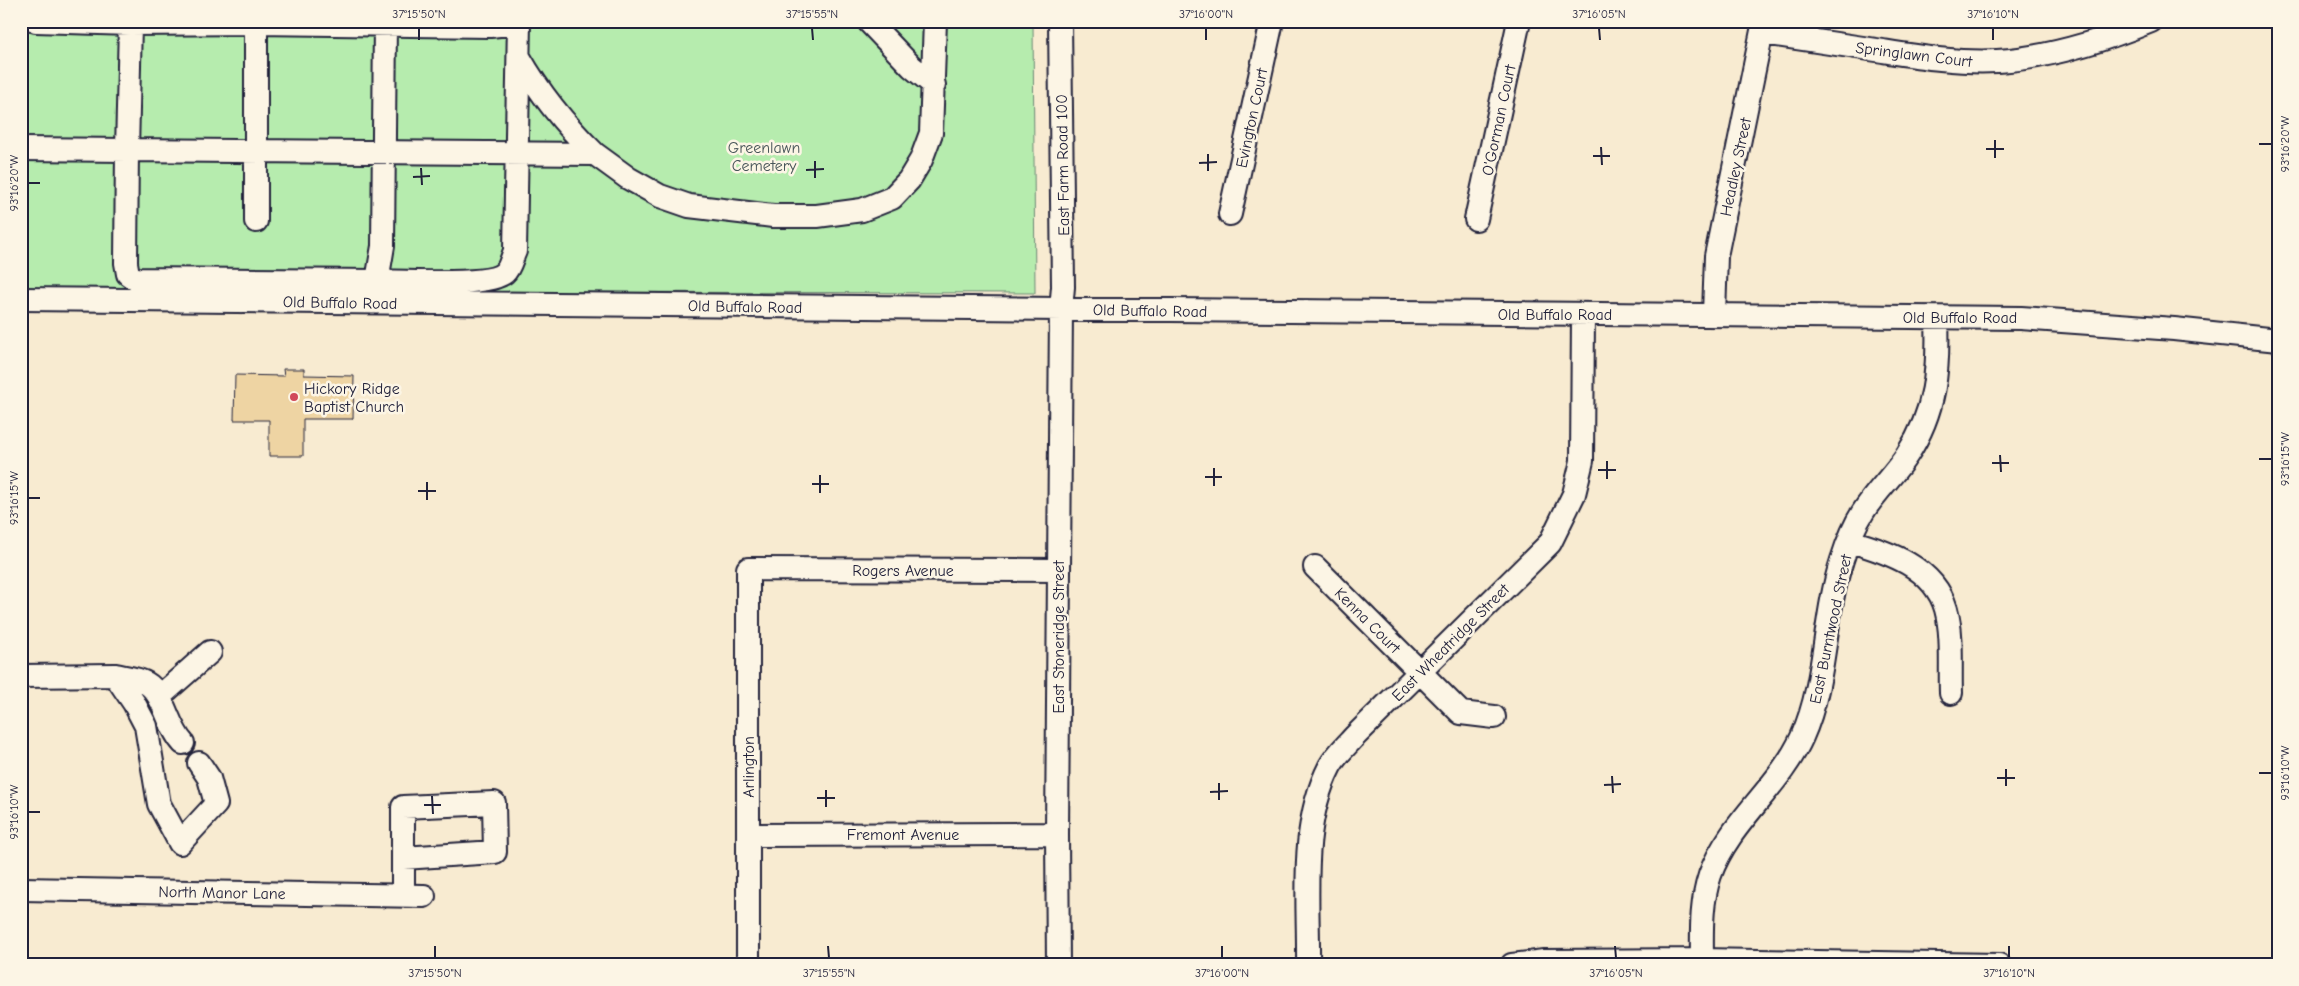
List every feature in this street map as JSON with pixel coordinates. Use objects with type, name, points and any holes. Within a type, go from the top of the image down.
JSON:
[{"type":"street","points":[[36,21],[385,23],[490,26],[519,22],[515,251],[505,272],[491,280],[470,281],[135,279],[128,274],[126,263],[130,23]]},
{"type":"street","points":[[518,56],[535,86],[565,125],[595,154],[628,178],[660,196],[689,206],[773,216],[817,216],[862,210],[892,198],[908,180],[921,160],[931,133],[935,21]]},
{"type":"street","name":"East Farm Road 100","points":[[1060,21],[1063,287],[1061,309]]},
{"type":"street","name":"Evington Court","points":[[1230,214],[1272,21]]},
{"type":"street","name":"O'Gorman Court","points":[[1476,219],[1519,21]]},
{"type":"street","name":"Springlawn Court","points":[[1763,27],[1943,60],[1980,62],[2018,59],[2066,50],[2095,42],[2151,21]]},
{"type":"street","points":[[869,22],[912,67],[934,85]]},
{"type":"street","points":[[256,23],[256,221]]},
{"type":"street","points":[[377,281],[383,246],[385,23]]},
{"type":"street","name":"Headley Street","points":[[1714,314],[1716,256],[1763,27]]},
{"type":"street","points":[[21,149],[595,154]]},
{"type":"street","name":"Old Buffalo Road","points":[[21,299],[1714,314],[2054,319],[2278,340]]},
{"type":"street","name":"East Stoneridge Street","points":[[1058,965],[1057,834],[1061,309]]},
{"type":"street","name":"East Wheatridge Street","points":[[1308,965],[1310,828],[1317,796],[1331,764],[1355,736],[1550,543],[1567,511],[1582,461],[1583,314]]},
{"type":"street","name":"East Burntwood Street","points":[[1702,962],[1703,907],[1710,875],[1734,831],[1782,771],[1801,738],[1815,704],[1842,560],[1863,511],[1908,454],[1925,422],[1938,370],[1938,318]]},
{"type":"street","points":[[1850,540],[1901,559],[1921,572],[1936,589],[1942,599],[1948,619],[1951,693]]},
{"type":"street","name":"Kenna Court","points":[[1315,567],[1461,713],[1494,717]]},
{"type":"street","name":"Rogers Avenue","points":[[748,569],[1059,570]]},
{"type":"street","name":"Arlington","points":[[748,569],[748,965]]},
{"type":"street","points":[[159,697],[210,652]]},
{"type":"street","points":[[21,676],[115,676],[146,682],[159,697],[174,733],[183,743]]},
{"type":"street","points":[[115,676],[134,703],[146,726],[159,804],[180,843],[216,804],[209,778],[199,763]]},
{"type":"street","name":"Fremont Avenue","points":[[749,835],[1057,834]]},
{"type":"street","name":"North Manor Lane","points":[[21,889],[413,895],[403,858]]},
{"type":"street","points":[[1512,965],[1544,961],[2000,965]]},
{"type":"green space","name":"Greenlawn Cemetery","points":[[21,21],[1033,21],[1035,293],[21,291]]},
{"type":"building","name":"Hickory Ridge Baptist Church","points":[[283,369],[304,369],[304,375],[354,376],[353,419],[303,419],[303,456],[269,456],[269,420],[234,420],[235,375],[284,376]]},
{"type":"place","name":"Hickory Ridge Baptist Church","points":[[294,397]]}]
